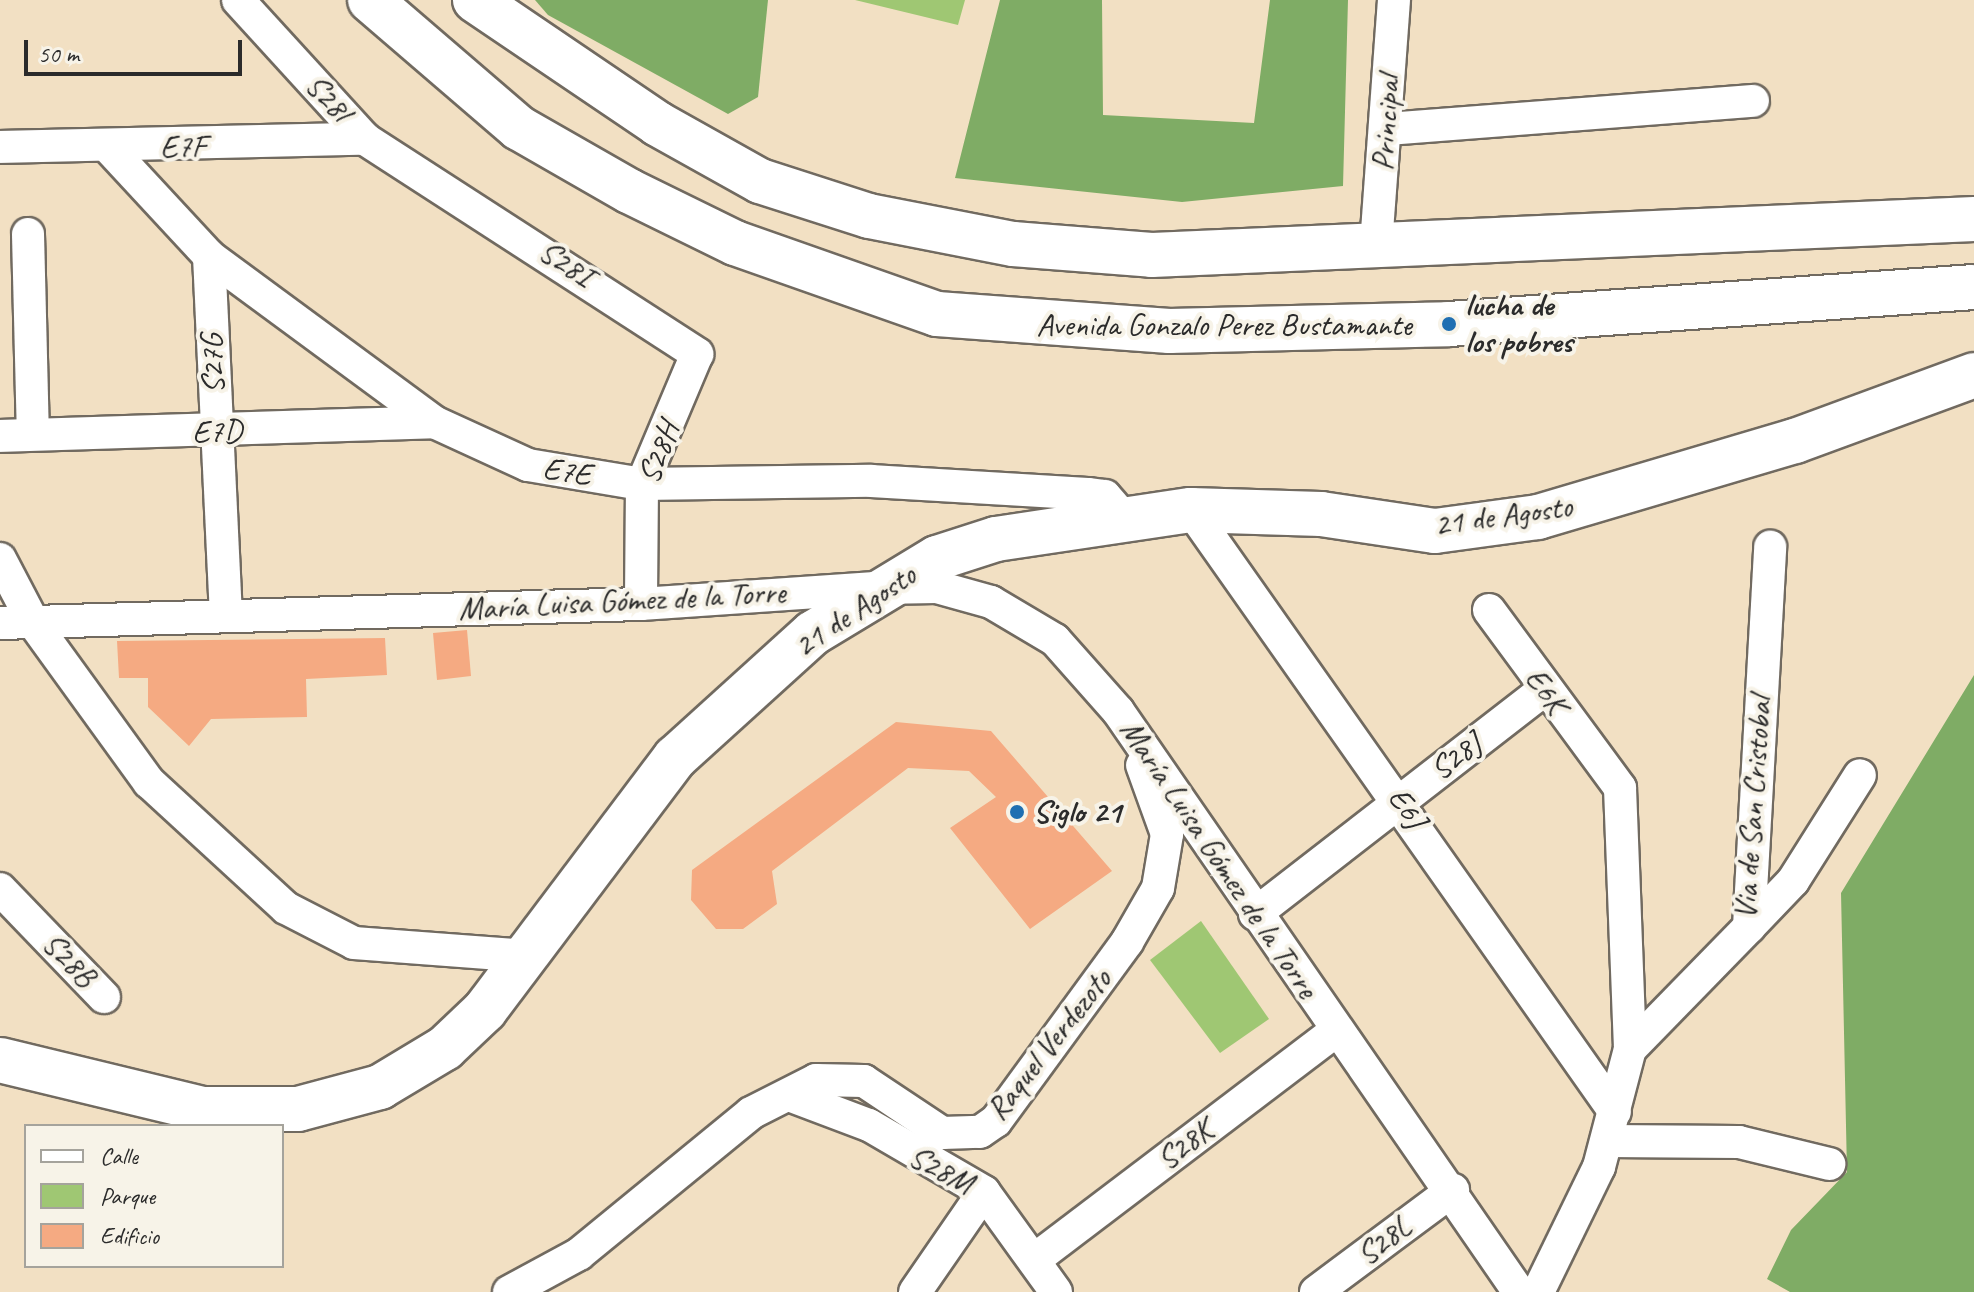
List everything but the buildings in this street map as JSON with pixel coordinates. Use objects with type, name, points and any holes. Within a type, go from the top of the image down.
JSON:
[{"type":"main road","name":"Avenida Gonzalo Perez Bustamante","points":[[370,0],[519,128],[629,191],[735,243],[937,314],[1169,331],[1449,324],[1974,287]]},
{"type":"main road","points":[[475,0],[658,124],[760,181],[869,216],[1013,244],[1152,255],[1974,219]]},
{"type":"main road","name":"21 de Agosto","points":[[0,1060],[203,1109],[344,1101],[445,1048],[528,956],[675,758],[813,633],[878,588],[996,539],[1123,517],[1191,510],[1321,514],[1435,531],[1538,517],[1795,441],[1974,375]]},
{"type":"street","name":"S28l","points":[[238,0],[365,139],[431,179]]},
{"type":"street","name":"Principal","points":[[1376,245],[1387,129],[1394,0]]},
{"type":"street","points":[[1387,129],[1753,101]]},
{"type":"street","name":"E7F","points":[[0,147],[111,150],[365,139]]},
{"type":"street","name":"E7E","points":[[111,150],[209,256],[434,422],[528,465],[642,484],[871,481],[1088,494],[1105,496],[1123,517]]},
{"type":"street","name":"S28I","points":[[431,179],[697,354]]},
{"type":"street","points":[[28,234],[33,434]]},
{"type":"street","name":"S27G","points":[[209,256],[226,616]]},
{"type":"street","name":"S28H","points":[[641,604],[642,484],[697,354]]},
{"type":"street","name":"E7D","points":[[0,436],[216,432],[434,422]]},
{"type":"street","name":"E6J","points":[[1191,510],[1401,799],[1611,1127]]},
{"type":"street","name":"Via de San Cristobal","points":[[1630,1049],[1749,927],[1770,547]]},
{"type":"street","points":[[0,559],[33,622],[149,782],[286,908],[354,943],[528,956]]},
{"type":"street","name":"María Luisa Gómez de la Torre","points":[[0,623],[641,604],[937,587],[1013,612],[1055,640],[1118,711],[1204,828],[1255,914],[1453,1190],[1519,1292]]},
{"type":"street","name":"E6K","points":[[1489,610],[1543,691],[1620,788],[1630,1049]]},
{"type":"street","name":"S28J","points":[[1255,914],[1543,691]]},
{"type":"street","name":"Raquel Verdezoto","points":[[509,1292],[579,1254],[751,1113],[816,1080],[864,1081],[942,1133],[980,1132],[996,1121],[1127,942],[1158,888],[1167,834],[1118,711]]},
{"type":"street","points":[[1749,927],[1793,881],[1860,775]]},
{"type":"street","name":"S28B","points":[[0,889],[104,997]]},
{"type":"street","name":"S28K","points":[[1034,1260],[1337,1030]]},
{"type":"street","points":[[1538,1292],[1611,1127],[1630,1049]]},
{"type":"street","name":"S28M","points":[[789,1095],[869,1125],[984,1192],[1056,1292]]},
{"type":"street","points":[[1611,1127],[1739,1142],[1829,1164]]},
{"type":"street","name":"S28L","points":[[1316,1292],[1453,1190]]},
{"type":"street","points":[[915,1292],[984,1192]]},
{"type":"green space","points":[[535,0],[768,0],[758,97],[728,114],[548,15]]},
{"type":"green space","points":[[855,0],[965,0],[958,25]]},
{"type":"green space","points":[[1000,0],[1102,0],[1103,115],[1254,123],[1270,0],[1348,0],[1343,186],[1182,202],[955,178]]},
{"type":"green space","points":[[1974,675],[1974,1292],[1790,1292],[1767,1279],[1791,1230],[1847,1172],[1841,893]]},
{"type":"green space","points":[[1201,921],[1269,1019],[1220,1053],[1150,960]]},
{"type":"place","name":"lucha de los pobres","points":[[1449,324]]},
{"type":"place","name":"Siglo 21","points":[[1017,812]]}]
